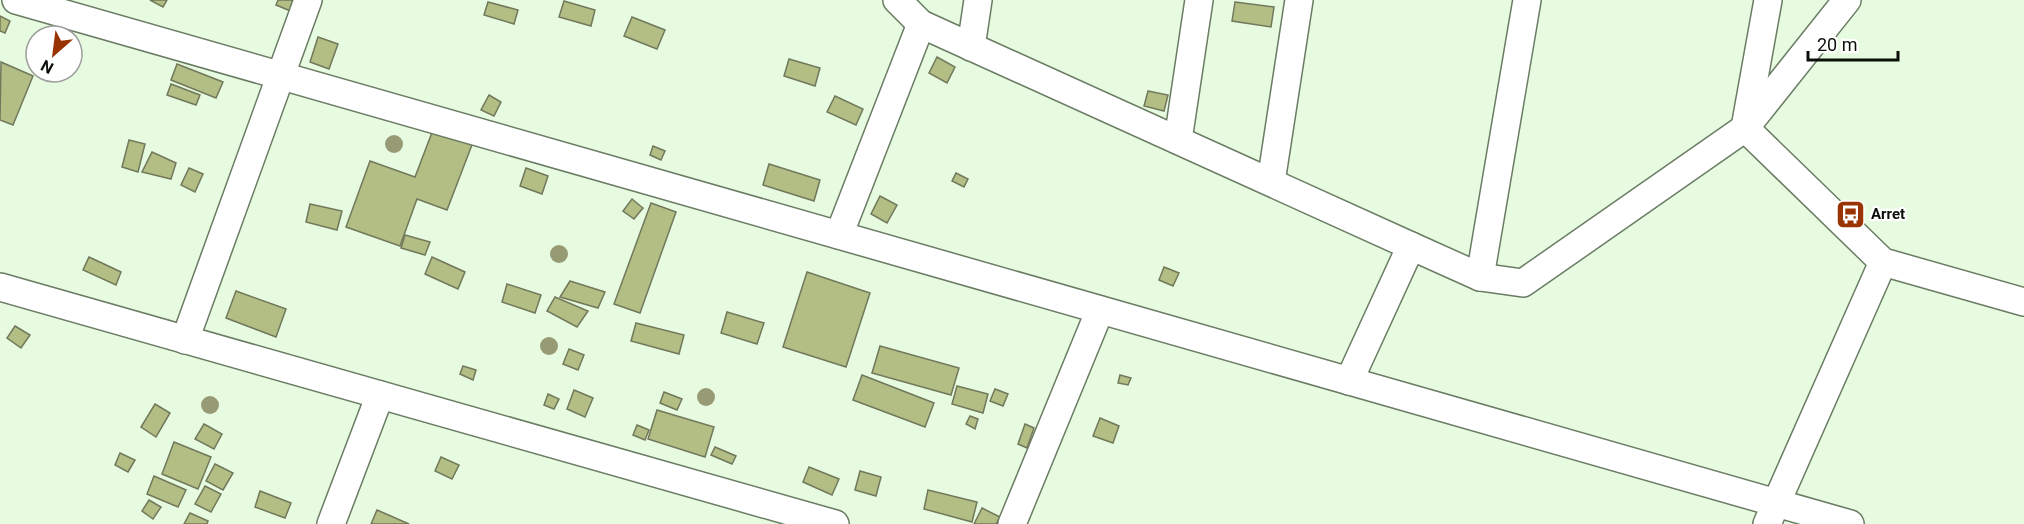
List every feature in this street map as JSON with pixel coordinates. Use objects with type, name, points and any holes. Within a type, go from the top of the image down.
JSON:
[{"type":"street","points":[[16,0],[1349,381],[1772,513],[1850,524]]},
{"type":"street","points":[[184,340],[308,0]]},
{"type":"street","points":[[897,0],[921,24],[1411,246],[1480,277],[1523,283],[1745,128],[1847,0]]},
{"type":"street","points":[[971,47],[978,0]]},
{"type":"street","points":[[1178,140],[1200,0]]},
{"type":"street","points":[[1271,182],[1299,0]]},
{"type":"street","points":[[1480,277],[1527,0]]},
{"type":"street","points":[[1745,128],[1768,0]]},
{"type":"street","points":[[839,236],[921,24]]},
{"type":"street","points":[[1745,128],[1882,262],[2024,302]]},
{"type":"street","points":[[1349,381],[1411,246]]},
{"type":"street","points":[[1772,513],[1882,262]]},
{"type":"street","points":[[0,287],[835,524]]},
{"type":"street","points":[[1011,524],[1100,310]]},
{"type":"street","points":[[331,524],[380,395]]},
{"type":"building","points":[[150,0],[167,0],[163,7]]},
{"type":"building","points":[[278,0],[291,0],[297,3],[293,12],[276,5]]},
{"type":"building","points":[[564,1],[595,10],[591,26],[559,17]]},
{"type":"building","points":[[488,2],[518,10],[514,24],[484,15]]},
{"type":"building","points":[[1235,2],[1274,7],[1271,27],[1232,21]]},
{"type":"building","points":[[0,16],[10,21],[5,33],[0,31]]},
{"type":"building","points":[[632,17],[665,30],[657,49],[624,36]]},
{"type":"building","points":[[318,37],[338,44],[329,69],[310,62]]},
{"type":"building","points":[[937,57],[955,67],[947,83],[929,73]]},
{"type":"building","points":[[789,59],[820,68],[815,86],[784,76]]},
{"type":"building","points":[[1,62],[24,72],[24,84],[30,84],[13,125],[0,120]]},
{"type":"building","points":[[177,64],[223,82],[216,98],[171,80]]},
{"type":"building","points":[[171,84],[200,95],[196,105],[167,95]]},
{"type":"building","points":[[1148,91],[1168,95],[1164,111],[1144,106]]},
{"type":"building","points":[[489,95],[501,102],[494,116],[481,110]]},
{"type":"building","points":[[835,96],[863,109],[856,125],[827,112]]},
{"type":"building","points":[[436,122],[475,137],[447,210],[417,199],[400,246],[346,227],[370,161],[415,177]]},
{"type":"building","points":[[129,140],[145,144],[138,172],[122,167]]},
{"type":"building","points":[[653,146],[665,151],[661,160],[650,155]]},
{"type":"building","points":[[152,152],[176,163],[171,179],[142,172]]},
{"type":"building","points":[[769,164],[820,180],[814,201],[763,185]]},
{"type":"building","points":[[189,168],[203,174],[195,192],[181,185]]},
{"type":"building","points":[[526,168],[548,176],[542,194],[520,186]]},
{"type":"building","points":[[956,173],[968,179],[964,187],[952,181]]},
{"type":"building","points":[[880,196],[897,205],[887,223],[871,214]]},
{"type":"building","points":[[632,199],[643,208],[634,219],[623,211]]},
{"type":"building","points":[[651,203],[676,212],[640,313],[614,304]]},
{"type":"building","points":[[310,204],[342,211],[337,230],[306,222]]},
{"type":"building","points":[[405,235],[430,242],[425,255],[401,248]]},
{"type":"building","points":[[89,257],[121,272],[116,285],[83,270]]},
{"type":"building","points":[[432,257],[465,272],[458,289],[425,274]]},
{"type":"building","points":[[1164,267],[1179,273],[1173,286],[1159,280]]},
{"type":"building","points":[[807,272],[870,293],[846,367],[783,347]]},
{"type":"building","points":[[570,281],[605,292],[598,308],[560,297]]},
{"type":"building","points":[[507,284],[541,295],[535,313],[502,302]]},
{"type":"building","points":[[236,291],[286,309],[276,337],[226,318]]},
{"type":"building","points":[[555,297],[588,311],[577,327],[547,311]]},
{"type":"building","points":[[727,312],[764,323],[757,344],[721,333]]},
{"type":"building","points":[[636,323],[684,335],[679,354],[631,341]]},
{"type":"building","points":[[15,326],[30,335],[21,348],[7,338]]},
{"type":"building","points":[[880,346],[959,368],[951,395],[872,373]]},
{"type":"building","points":[[569,349],[584,355],[578,370],[563,364]]},
{"type":"building","points":[[463,366],[476,370],[473,380],[460,374]]},
{"type":"building","points":[[862,375],[934,403],[925,427],[853,400]]},
{"type":"building","points":[[1120,375],[1131,378],[1128,385],[1118,383]]},
{"type":"building","points":[[957,386],[988,394],[983,413],[952,404]]},
{"type":"building","points":[[995,389],[1008,394],[1003,406],[990,401]]},
{"type":"building","points":[[574,390],[593,398],[585,417],[567,409]]},
{"type":"building","points":[[664,392],[682,399],[677,410],[660,403]]},
{"type":"building","points":[[548,394],[559,399],[554,409],[544,405]]},
{"type":"building","points":[[155,404],[170,413],[156,437],[141,427]]},
{"type":"building","points":[[657,410],[714,427],[705,457],[648,439]]},
{"type":"building","points":[[970,416],[978,419],[975,429],[966,424]]},
{"type":"building","points":[[1100,418],[1119,426],[1113,443],[1093,436]]},
{"type":"building","points":[[204,424],[222,434],[214,449],[195,439]]},
{"type":"building","points":[[1025,424],[1034,428],[1027,448],[1018,444]]},
{"type":"building","points":[[637,425],[649,430],[645,440],[633,435]]},
{"type":"building","points":[[174,442],[211,457],[198,489],[162,474]]},
{"type":"building","points":[[715,447],[736,456],[732,464],[711,455]]},
{"type":"building","points":[[120,453],[135,460],[128,472],[115,465]]},
{"type":"building","points":[[441,457],[459,465],[452,479],[435,471]]},
{"type":"building","points":[[215,464],[233,473],[223,490],[206,481]]},
{"type":"building","points":[[809,467],[839,479],[832,495],[803,482]]},
{"type":"building","points":[[860,471],[881,477],[876,496],[855,490]]},
{"type":"building","points":[[154,476],[186,490],[178,507],[147,494]]},
{"type":"building","points":[[205,486],[221,494],[211,512],[195,504]]},
{"type":"building","points":[[928,490],[977,502],[972,522],[924,509]]},
{"type":"building","points":[[260,491],[291,503],[285,518],[255,507]]},
{"type":"building","points":[[149,500],[161,507],[153,519],[142,511]]},
{"type":"building","points":[[982,508],[1000,517],[996,524],[974,524]]},
{"type":"building","points":[[377,510],[409,524],[371,524]]},
{"type":"building","points":[[190,513],[208,521],[207,524],[184,524]]},
{"type":"place","name":"Arret","points":[[1850,214]]}]
